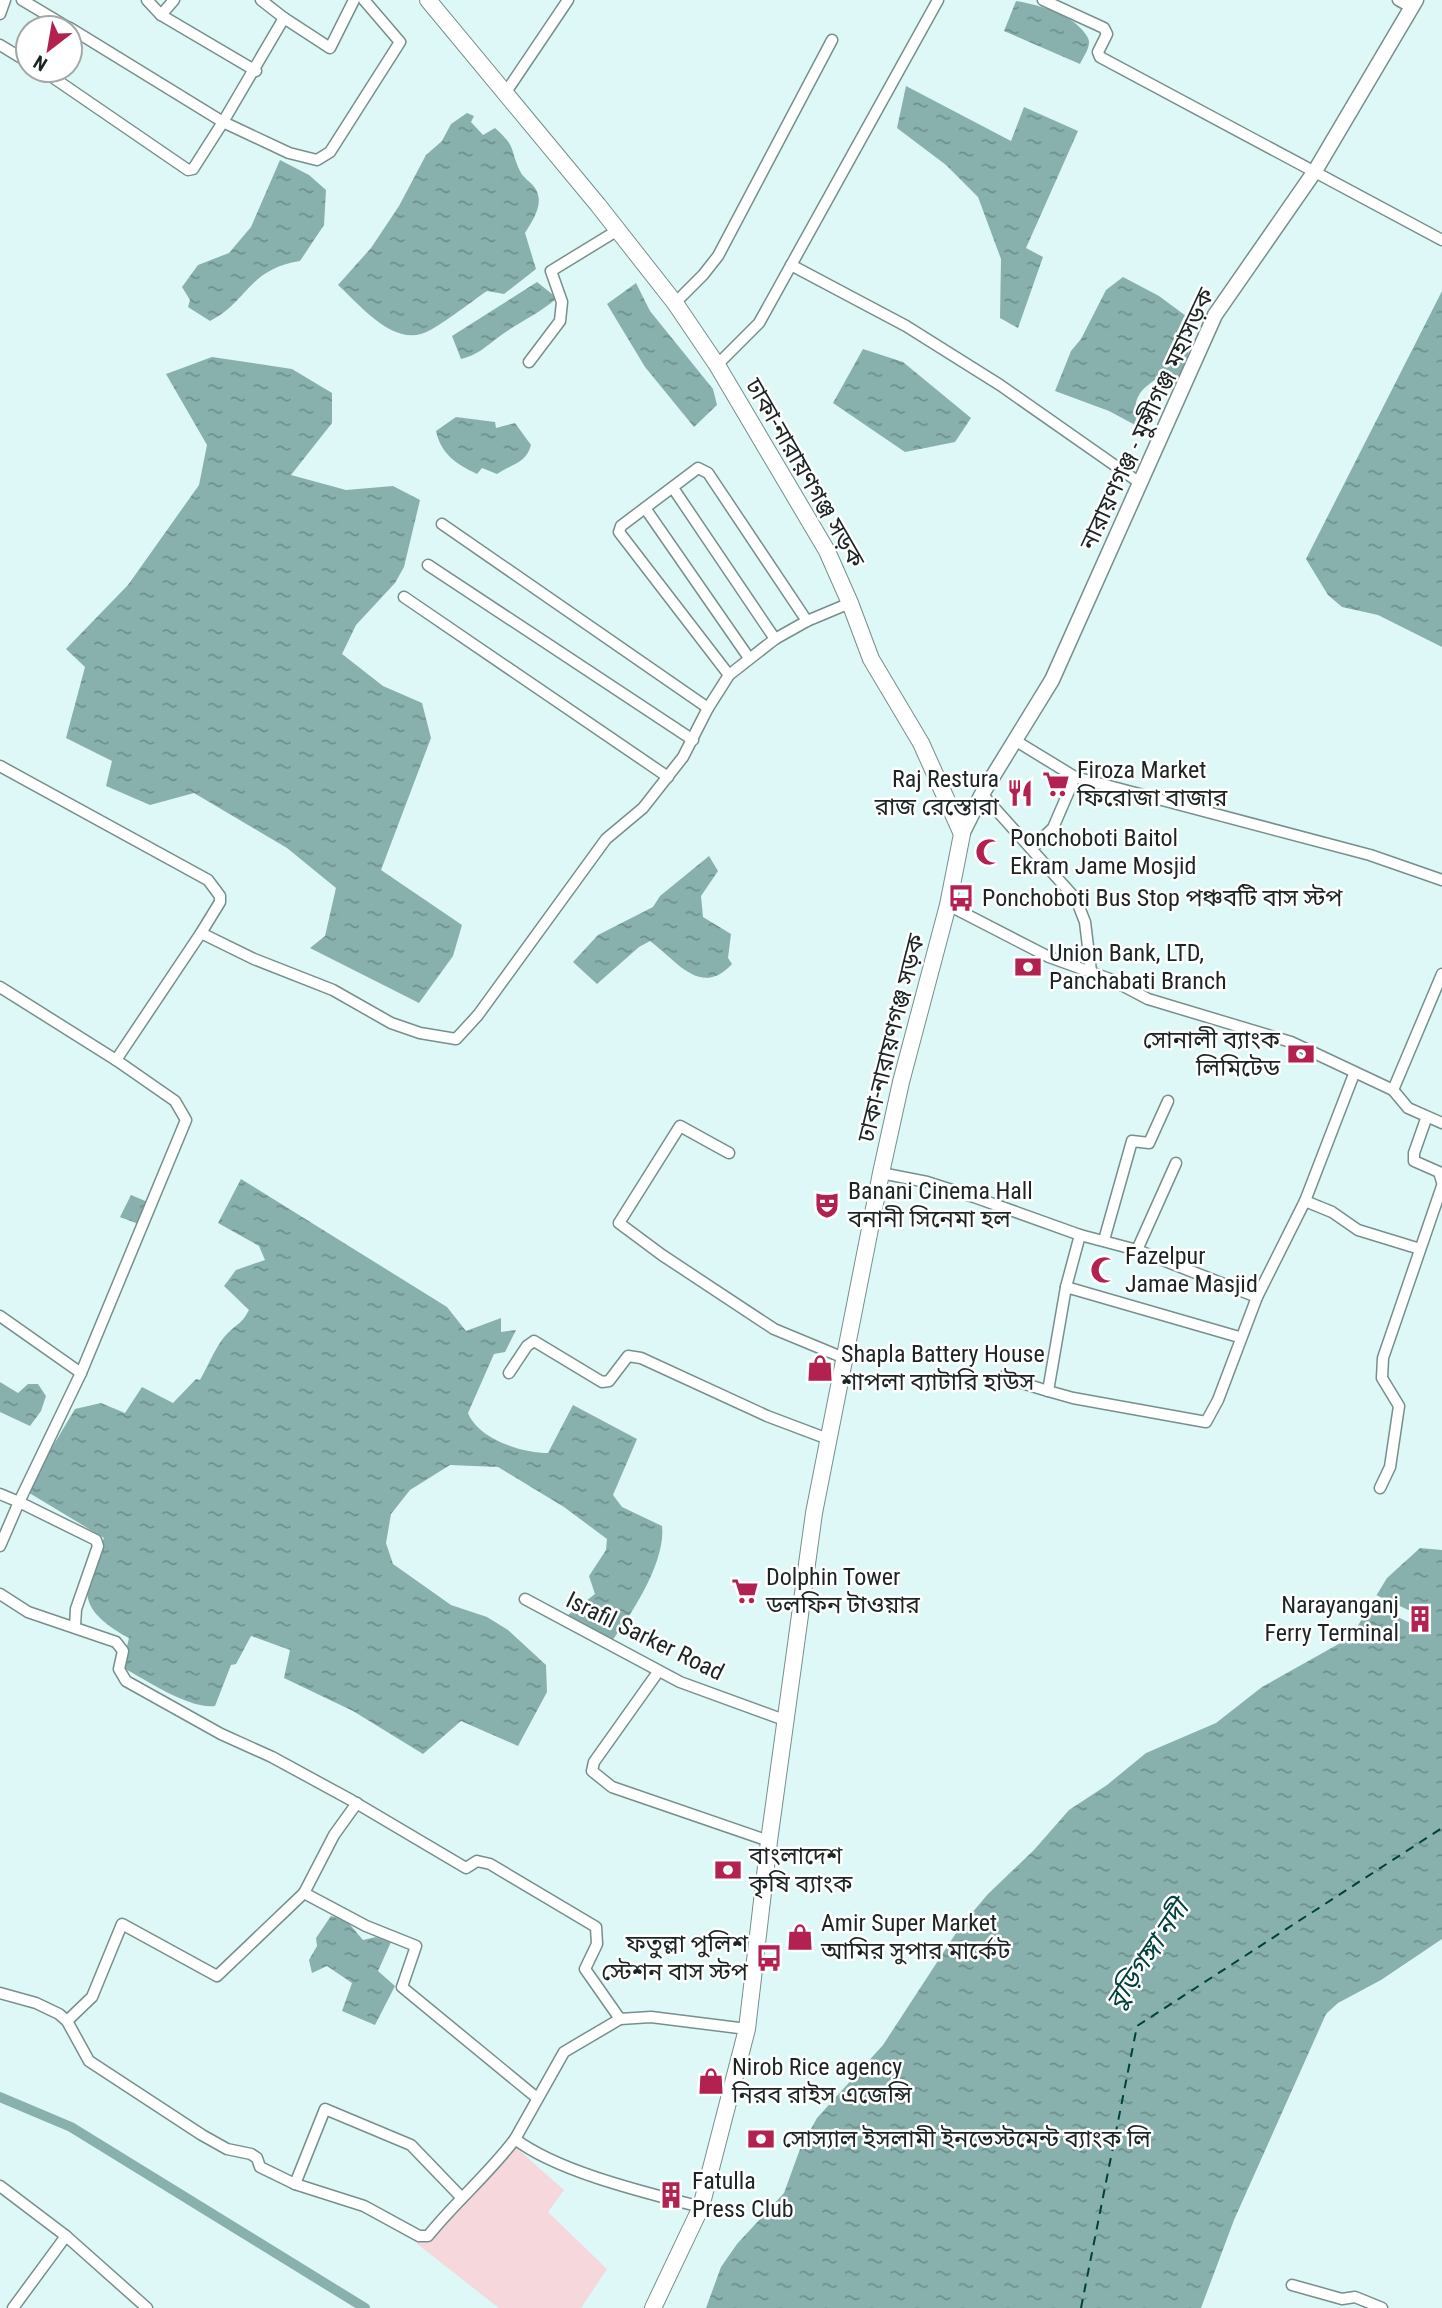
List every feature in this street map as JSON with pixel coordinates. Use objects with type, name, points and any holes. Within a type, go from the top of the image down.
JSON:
[{"type":"highway","name":"ঢাকা-নারায়ণগঞ্জ সড়ক","points":[[428,0],[618,230],[675,303],[717,365],[827,551],[871,659],[921,743],[962,834],[948,905],[901,1082],[828,1439],[809,1545],[747,2029],[701,2207],[653,2308]]},
{"type":"main road","name":"নারায়ণগঞ্জ - মুন্সীগঞ্জ মহাসড়ক","points":[[962,834],[982,794],[1052,680],[1215,315],[1315,170],[1414,4]]},
{"type":"street","points":[[0,14],[5,0]]},
{"type":"street","points":[[22,0],[46,14]]},
{"type":"street","points":[[147,0],[161,15],[255,73]]},
{"type":"street","points":[[161,15],[174,0]]},
{"type":"street","points":[[261,0],[330,48],[354,0]]},
{"type":"street","points":[[84,36],[300,158],[317,160],[330,152],[400,42],[364,0]]},
{"type":"street","points":[[506,92],[568,0]]},
{"type":"street","points":[[717,365],[759,323],[938,0]]},
{"type":"street","points":[[1043,0],[1104,28],[1107,34],[1098,52],[1100,57],[1442,240]]},
{"type":"street","points":[[1398,0],[1414,4]]},
{"type":"street","points":[[62,84],[188,170],[193,169],[255,73],[284,18]]},
{"type":"street","points":[[675,303],[712,265],[832,40]]},
{"type":"street","points":[[529,362],[560,321],[562,302],[551,271],[618,230]]},
{"type":"street","points":[[791,265],[906,326],[989,377],[1140,483]]},
{"type":"street","points":[[729,675],[619,532],[621,526],[698,468],[704,470],[807,621]]},
{"type":"street","points":[[673,488],[775,639]]},
{"type":"street","points":[[645,508],[749,658]]},
{"type":"street","points":[[442,524],[708,708]]},
{"type":"street","points":[[428,565],[693,740]]},
{"type":"street","points":[[404,597],[668,777]]},
{"type":"street","points":[[201,933],[254,959],[333,990],[390,1023],[420,1033],[456,1039],[478,1015],[606,839],[643,808],[668,777],[693,740],[708,708],[729,675],[775,639],[807,621],[850,603]]},
{"type":"street","points":[[1016,741],[1076,777],[1370,855],[1442,880]]},
{"type":"street","points":[[0,766],[208,880],[220,896],[220,902],[201,933],[116,1060]]},
{"type":"street","points":[[1033,847],[1053,828],[1076,777]]},
{"type":"street","points":[[982,794],[1033,847],[1076,899],[1085,922],[1091,971]]},
{"type":"street","points":[[948,905],[1049,957],[1091,971],[1160,1004],[1291,1042],[1354,1074],[1393,1090],[1408,1108],[1426,1119],[1442,1123]]},
{"type":"street","points":[[1393,1090],[1442,974]]},
{"type":"street","points":[[0,987],[116,1060],[175,1101],[186,1120],[81,1373],[0,1546]]},
{"type":"street","points":[[1002,1377],[1086,1401],[1206,1422],[1218,1401],[1239,1337],[1305,1201],[1354,1074]]},
{"type":"street","points":[[1104,1240],[1132,1141],[1150,1143],[1168,1101]]},
{"type":"street","points":[[1380,1489],[1390,1467],[1399,1406],[1382,1378],[1383,1358],[1442,1184],[1439,1172],[1414,1161],[1414,1153],[1426,1119]]},
{"type":"street","points":[[729,1153],[680,1126],[619,1223],[662,1255],[774,1329],[844,1359]]},
{"type":"street","points":[[1137,1250],[1177,1163]]},
{"type":"street","points":[[881,1173],[927,1182],[1080,1235],[1137,1250],[1257,1297]]},
{"type":"street","points":[[1305,1201],[1332,1212],[1358,1230],[1420,1249]]},
{"type":"street","points":[[1048,1391],[1066,1287],[1080,1235]]},
{"type":"street","points":[[1066,1287],[1239,1337]]},
{"type":"street","points":[[0,1316],[81,1373]]},
{"type":"street","points":[[509,1373],[527,1346],[534,1342],[602,1382],[609,1381],[628,1356],[641,1358],[767,1416],[828,1439]]},
{"type":"street","points":[[0,1494],[96,1540],[97,1546],[76,1609],[75,1626]]},
{"type":"street","points":[[0,1594],[27,1612],[116,1642],[123,1651],[121,1676],[197,1721],[272,1756],[466,1868],[477,1861],[490,1864],[596,1927],[597,1944],[586,1969],[620,2020]]},
{"type":"street","name":"Israfil Sarker Road","points":[[526,1599],[658,1672],[787,1721]]},
{"type":"street","points":[[658,1672],[594,1762],[592,1771],[595,1776],[612,1787],[769,1841]]},
{"type":"street","points":[[68,2021],[92,1997],[122,1924],[217,1976],[304,1893],[334,1835],[356,1803]]},
{"type":"street","points":[[304,1893],[366,1926],[416,1946],[402,1987],[537,2098]]},
{"type":"street","points":[[0,1993],[36,2003],[68,2021],[89,2061],[202,2135],[227,2149],[251,2154],[257,2158],[260,2167],[295,2184],[364,2206],[419,2236],[428,2236],[496,2165],[515,2139],[564,2052],[620,2020],[651,2017],[747,2029]]},
{"type":"street","points":[[295,2184],[325,2109],[411,2145],[462,2198]]},
{"type":"street","points":[[515,2139],[533,2153],[619,2185],[701,2207]]},
{"type":"street","points":[[0,2186],[66,2236],[148,2308]]},
{"type":"street","points":[[12,2308],[66,2236]]},
{"type":"street","points":[[1292,2285],[1342,2299],[1355,2297],[1382,2308]]},
{"type":"shaded area","points":[[512,2144],[564,2190],[548,2212],[607,2269],[581,2308],[499,2308],[416,2243]]},
{"type":"water","points":[[1016,1],[1056,12],[1075,23],[1088,38],[1089,44],[1080,64],[1004,31]]},
{"type":"water","points":[[906,86],[1011,141],[1024,107],[1078,131],[1026,248],[1043,257],[1018,328],[1000,318],[1001,259],[978,197],[946,165],[897,128]]},
{"type":"water","points":[[467,113],[474,116],[471,122],[483,135],[495,128],[507,140],[521,173],[538,194],[537,211],[525,233],[536,269],[504,294],[487,291],[428,331],[409,335],[398,333],[375,320],[338,285],[371,248],[399,206],[426,155],[442,141],[451,124]]},
{"type":"water","points":[[280,160],[309,175],[326,190],[324,225],[300,261],[269,271],[233,305],[210,321],[188,307],[190,300],[182,287],[198,265],[229,253],[251,227]]},
{"type":"water","points":[[1123,277],[1159,296],[1186,316],[1191,331],[1183,376],[1175,386],[1162,375],[1142,391],[1135,408],[1137,426],[1109,411],[1055,391],[1071,351],[1081,339],[1106,290]]},
{"type":"water","points":[[537,282],[557,298],[481,350],[461,359],[452,336]]},
{"type":"water","points":[[636,283],[650,311],[713,389],[717,405],[694,427],[645,367],[607,304]]},
{"type":"water","points":[[1442,291],[1442,647],[1378,615],[1342,607],[1328,595],[1306,559]]},
{"type":"water","points":[[863,349],[903,362],[971,418],[955,442],[905,452],[833,403]]},
{"type":"water","points":[[212,357],[292,369],[332,393],[332,423],[291,475],[346,490],[393,486],[420,500],[404,567],[395,583],[356,625],[342,654],[383,686],[422,703],[431,738],[381,870],[462,925],[453,956],[419,1003],[310,948],[325,936],[336,888],[287,848],[194,793],[150,805],[106,786],[112,761],[66,738],[85,667],[66,649],[128,585],[199,485],[207,445],[166,374]]},
{"type":"water","points":[[456,417],[495,422],[496,428],[515,423],[531,445],[529,451],[522,460],[497,474],[482,468],[477,474],[450,457],[438,439],[436,431]]},
{"type":"water","points":[[709,856],[718,871],[701,896],[703,917],[731,934],[728,958],[732,964],[721,974],[710,978],[690,973],[650,941],[639,947],[597,984],[573,962],[598,935],[653,907],[660,896]]},
{"type":"water","points":[[241,1179],[447,1307],[466,1331],[501,1318],[501,1332],[516,1330],[505,1352],[494,1354],[468,1413],[473,1422],[491,1437],[514,1447],[548,1453],[573,1405],[637,1439],[613,1495],[622,1507],[662,1526],[662,1540],[646,1587],[611,1642],[568,1620],[568,1615],[595,1594],[589,1576],[606,1550],[607,1539],[564,1507],[498,1467],[450,1465],[410,1490],[391,1514],[386,1543],[393,1564],[451,1605],[487,1617],[508,1630],[546,1665],[547,1692],[518,1746],[461,1721],[423,1754],[353,1711],[284,1678],[290,1650],[251,1636],[236,1664],[231,1665],[215,1706],[192,1703],[167,1692],[122,1667],[129,1638],[111,1627],[91,1607],[88,1585],[104,1538],[26,1491],[75,1409],[101,1403],[125,1413],[142,1387],[173,1403],[196,1379],[200,1380],[221,1341],[244,1318],[249,1310],[224,1286],[236,1270],[265,1260],[259,1246],[218,1223]]},
{"type":"water","points":[[131,1195],[150,1203],[141,1225],[120,1217]]},
{"type":"water","points":[[0,1382],[18,1393],[28,1384],[38,1384],[46,1396],[41,1411],[30,1426],[0,1412]]},
{"type":"water","name":"বুড়িগঙ্গা নদী","points":[[1420,1548],[1442,1550],[1442,1939],[1381,1980],[1338,2003],[1326,2014],[1234,2220],[1201,2308],[706,2308],[721,2267],[737,2244],[784,2193],[800,2149],[817,2118],[883,2045],[960,1927],[988,1894],[1034,1850],[1069,1810],[1107,1785],[1146,1753],[1216,1723],[1262,1687],[1351,1637],[1387,1578]]},
{"type":"water","points":[[331,1916],[346,1920],[363,1940],[376,1937],[391,1942],[378,1971],[395,1986],[375,2025],[342,2011],[352,1983],[327,1966],[312,1973],[309,1960],[317,1946],[316,1938]]},
{"type":"pier","points":[[1374,1594],[1417,1614],[1420,1609],[1429,1613],[1420,1631],[1412,1624],[1369,1603]]},
{"type":"waterway","points":[[0,2097],[71,2127],[365,2308]]},
{"type":"ferry route","points":[[1081,2308],[1137,2026],[1442,1828]]},
{"type":"place","name":"Firoza Market ফিরোজা বাজার","points":[[1056,784]]},
{"type":"place","name":"Raj Restura রাজ রেস্তোরা","points":[[1020,793]]},
{"type":"place","name":"Ponchoboti Baitol Ekram Jame Mosjid","points":[[989,852]]},
{"type":"place","name":"Ponchoboti Bus Stop পঞ্চবটি বাস স্টপ","points":[[961,898]]},
{"type":"place","name":"Union Bank, LTD, Panchabati Branch","points":[[1028,967]]},
{"type":"place","name":"সোনালী ব্যাংক লিমিটেড","points":[[1301,1054]]},
{"type":"place","name":"Banani Cinema Hall বনানী সিনেমা হল","points":[[827,1205]]},
{"type":"place","name":"Fazelpur Jamae Masjid","points":[[1104,1270]]},
{"type":"place","name":"Shapla Battery House শাপলা ব্যাটারি হাউস","points":[[820,1368]]},
{"type":"place","name":"Dolphin Tower ডলফিন টাওয়ার","points":[[745,1591]]},
{"type":"place","name":"Narayanganj Ferry Terminal","points":[[1420,1619]]},
{"type":"place","name":"বাংলাদেশ কৃষি ব্যাংক","points":[[728,1870]]},
{"type":"place","name":"Amir Super Market আমির সুপার মার্কেট","points":[[800,1937]]},
{"type":"place","name":"ফতুল্লা পুলিশ স্টেশন বাস স্টপ","points":[[769,1958]]},
{"type":"place","name":"Nirob Rice agency নিরব রাইস এজেন্সি","points":[[711,2081]]},
{"type":"place","name":"সোস্যাল ইসলামী ইনভেস্টমেন্ট ব্যাংক লি","points":[[761,2139]]},
{"type":"place","name":"Fatulla Press Club","points":[[671,2195]]}]
